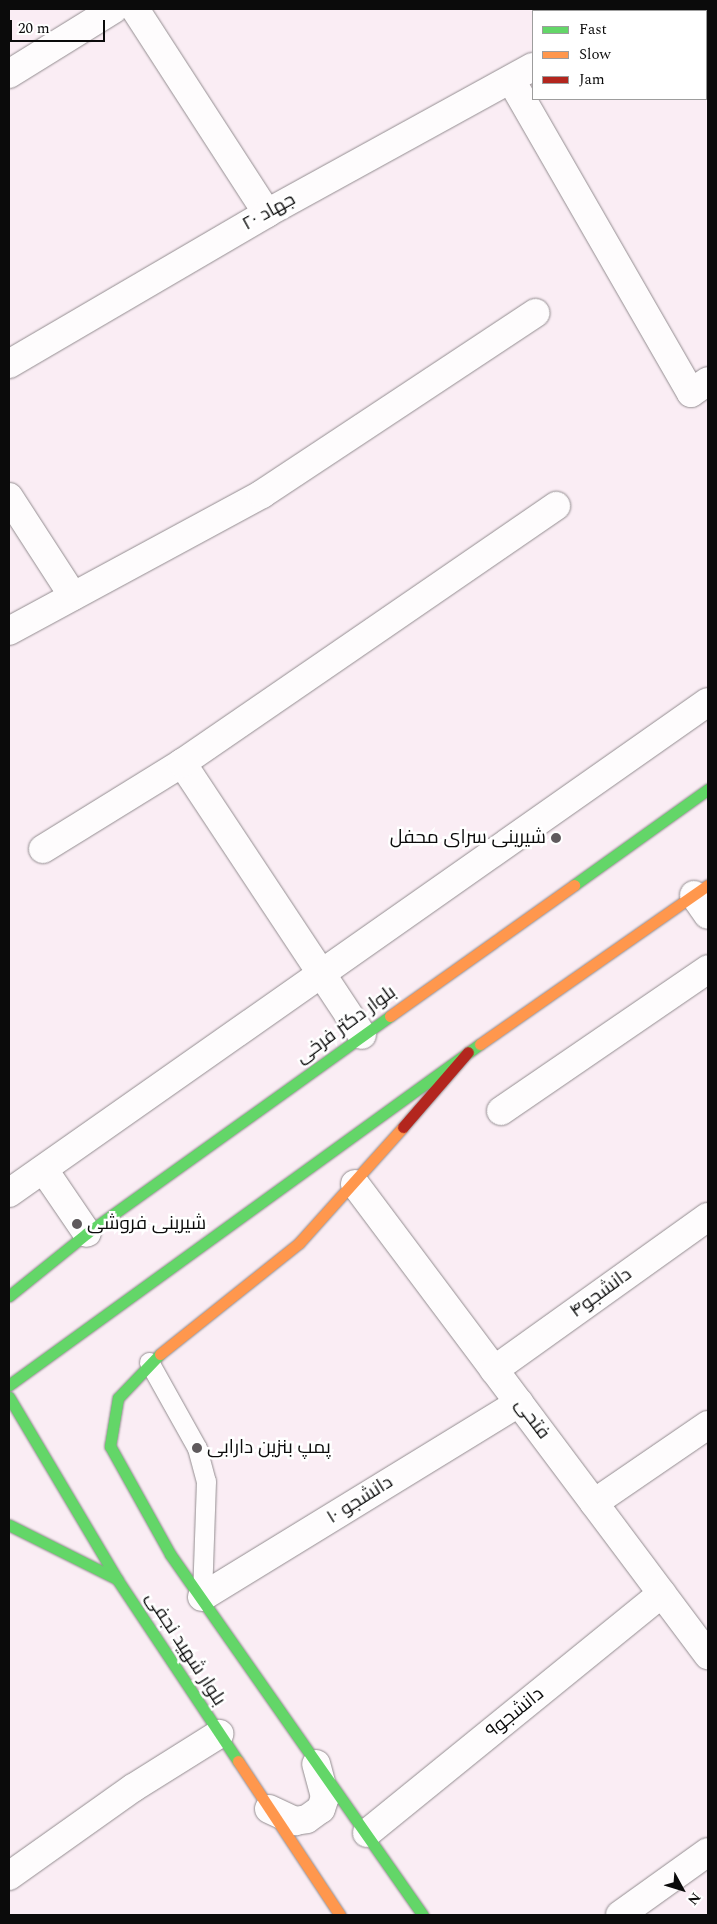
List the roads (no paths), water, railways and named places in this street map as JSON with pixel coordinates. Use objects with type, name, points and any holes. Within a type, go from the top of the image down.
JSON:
[{"type":"street","points":[[9,74],[114,9]]},
{"type":"street","points":[[135,9],[267,213]]},
{"type":"street","points":[[522,73],[532,92]]},
{"type":"street","name":"جهاد ۲۰","points":[[9,364],[267,213],[522,73]]},
{"type":"street","points":[[536,100],[692,392],[708,381]]},
{"type":"street","points":[[9,631],[262,494],[535,313]]},
{"type":"street","points":[[9,496],[73,596]]},
{"type":"street","points":[[43,849],[182,763],[556,506]]},
{"type":"street","points":[[9,1193],[708,702]]},
{"type":"street","points":[[182,763],[362,1035]]},
{"type":"street","name":"بلوار دکتر فرخی","points":[[9,1296],[87,1233],[708,789]]},
{"type":"street","points":[[9,1385],[468,1052],[704,898]]},
{"type":"street","points":[[501,1112],[708,969]]},
{"type":"street","points":[[423,1915],[202,1597],[170,1554],[110,1446],[118,1398],[149,1362],[299,1243],[355,1184],[468,1052]]},
{"type":"street","points":[[44,1170],[87,1233]]},
{"type":"street","name":"فتحی","points":[[355,1184],[708,1655]]},
{"type":"street","name":"دانشجو۴","points":[[494,1370],[708,1217]]},
{"type":"street","name":"بلوار شهید نجفی","points":[[9,1397],[117,1579],[340,1915]]},
{"type":"street","name":"دانشجو ۱۰","points":[[202,1597],[519,1402]]},
{"type":"street","points":[[594,1503],[708,1425]]},
{"type":"street","points":[[9,1525],[117,1579]]},
{"type":"street","name":"دانشجو۹","points":[[367,1833],[662,1593]]},
{"type":"street","points":[[9,1876],[133,1788],[219,1734]]},
{"type":"street","points":[[269,1809],[294,1821],[307,1819],[322,1809],[325,1797],[315,1761]]},
{"type":"street","points":[[620,1915],[708,1852]]},
{"type":"lane","points":[[149,1362],[197,1448],[206,1481],[202,1597]]},
{"type":"place","name":"شیرینی سرای محفل","points":[[556,838]]},
{"type":"place","name":"شیرینی فروشی","points":[[77,1224]]},
{"type":"place","name":"پمپ بنزین دارابى","points":[[197,1448]]}]
